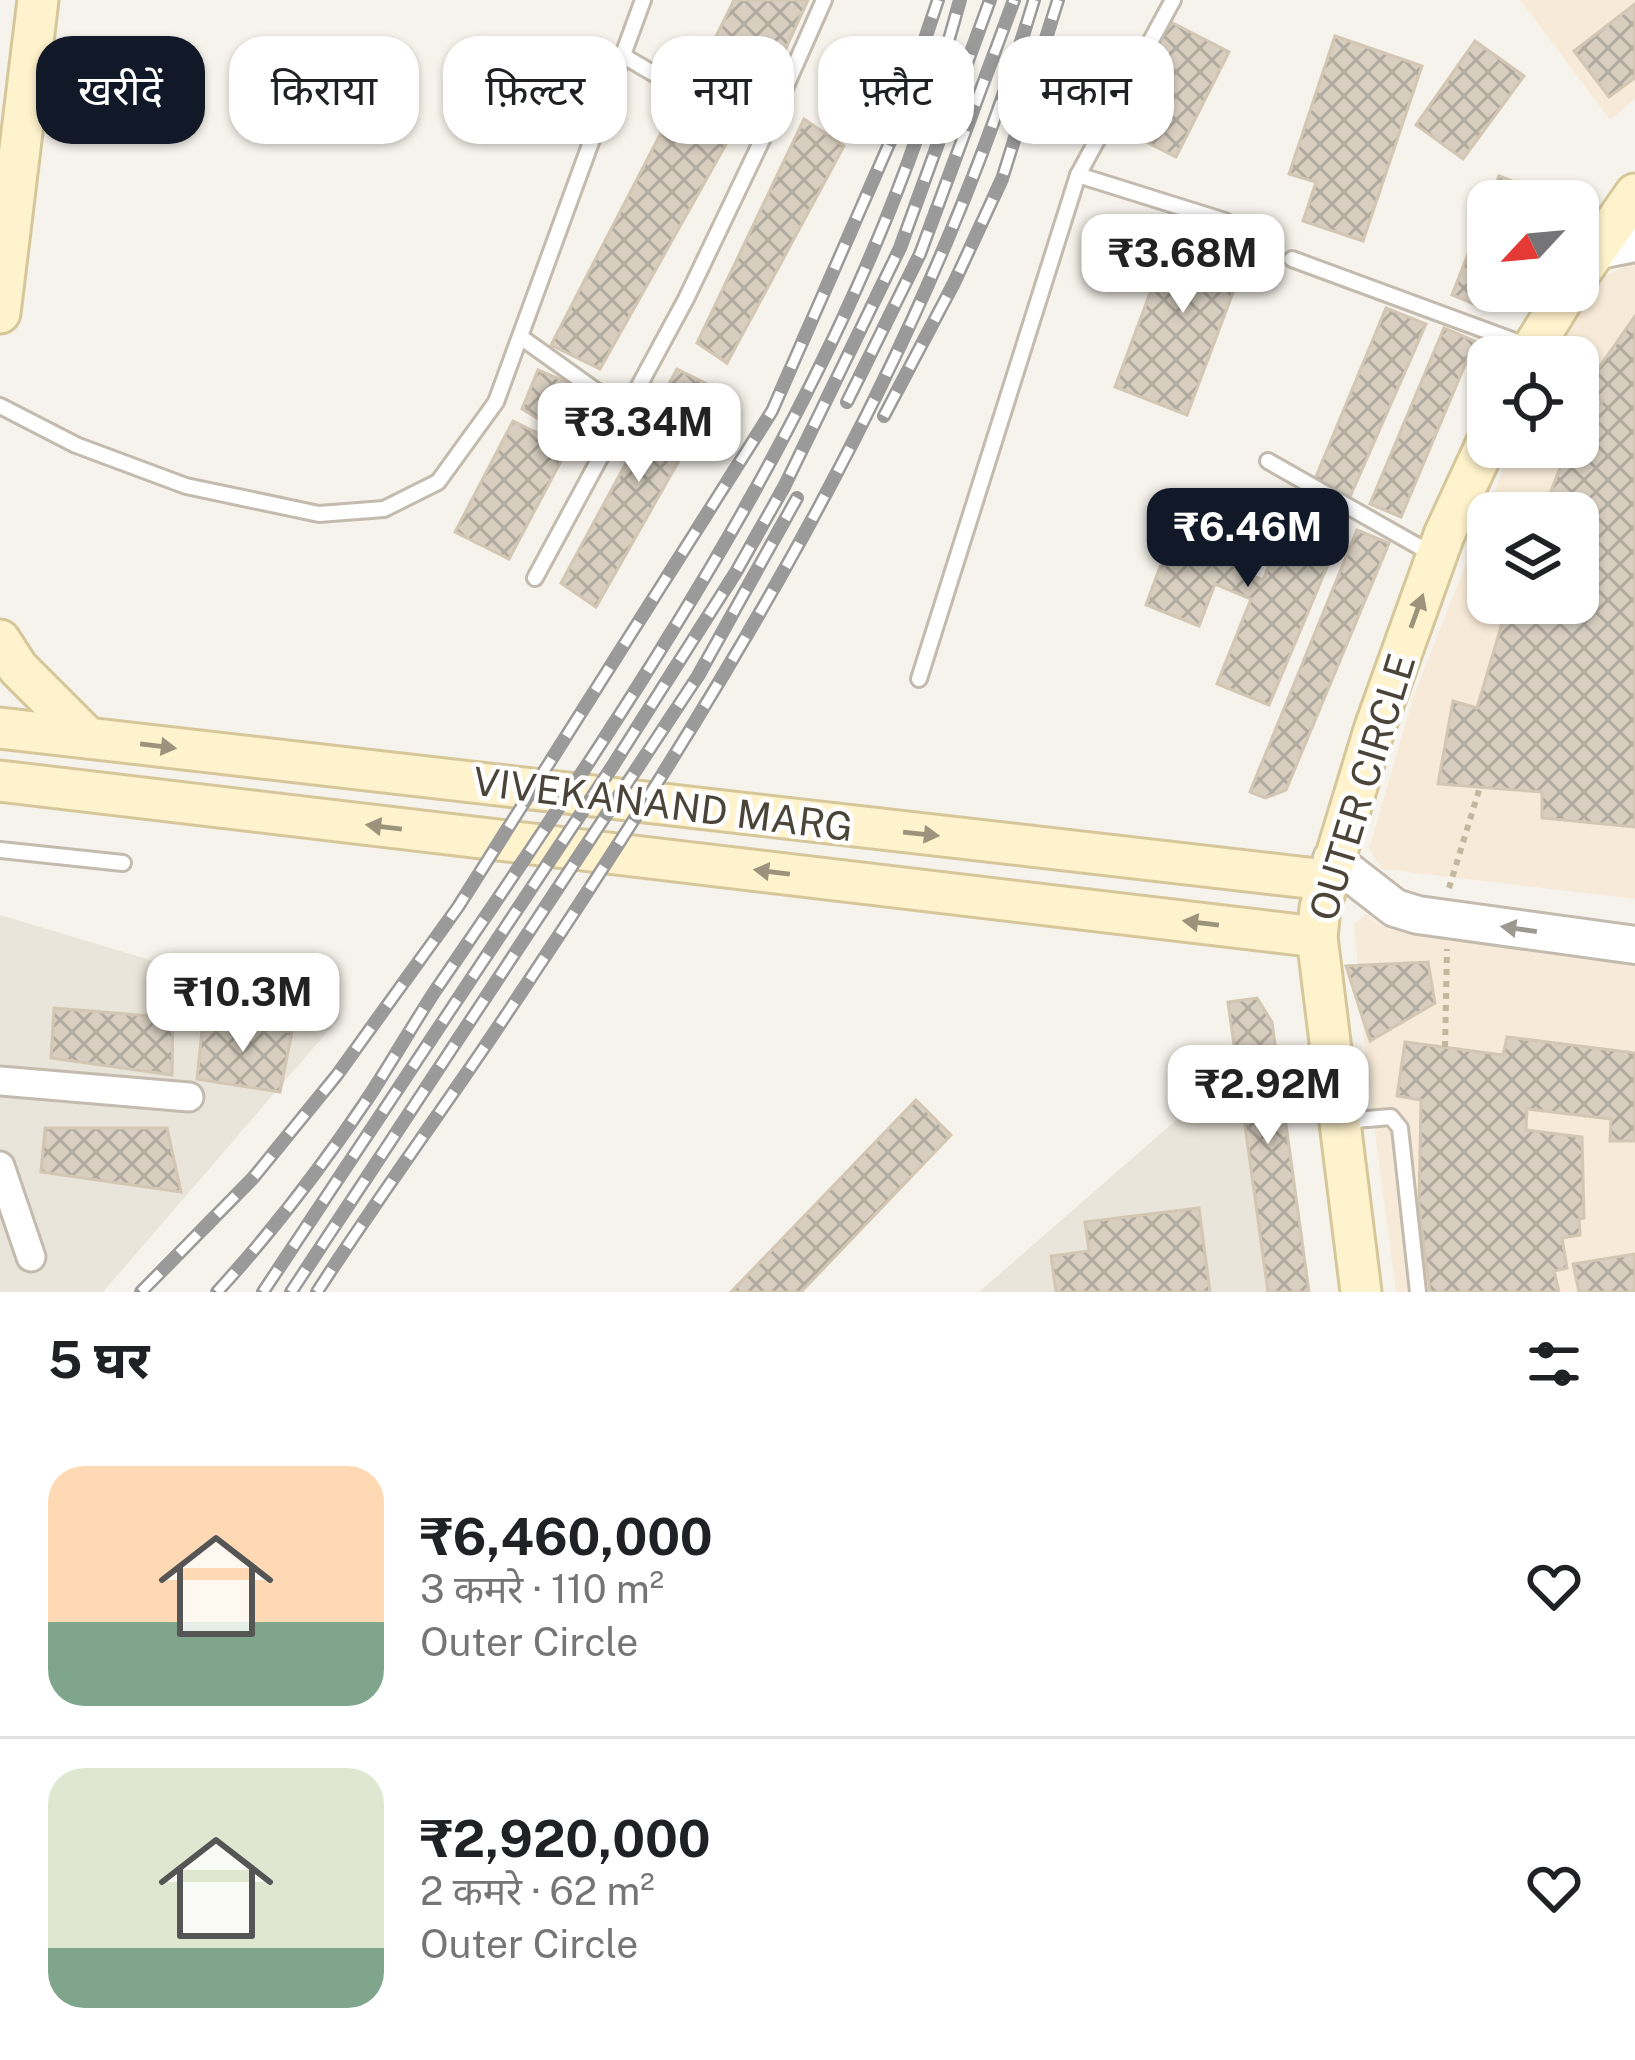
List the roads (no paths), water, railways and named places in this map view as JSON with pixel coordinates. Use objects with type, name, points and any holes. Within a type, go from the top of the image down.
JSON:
[{"type":"main road","points":[[0,313],[38,0]]},
{"type":"main road","points":[[1599,245],[1635,194]]},
{"type":"main road","name":"OUTER CIRCLE","points":[[1361,1292],[1317,937],[1329,870],[1436,557],[1476,468]]},
{"type":"main road","points":[[0,640],[39,691],[88,738]]},
{"type":"main road","name":"VIVEKANAND MARG","points":[[0,728],[669,806],[1329,870]]},
{"type":"main road","name":"VIVEKANAND MARG","points":[[0,781],[1317,937]]},
{"type":"main road","points":[[662,859],[669,806]]},
{"type":"street","points":[[1599,259],[1635,244]]},
{"type":"street","points":[[1329,870],[1394,908],[1418,915],[1635,946]]},
{"type":"street","points":[[0,1081],[189,1097]]},
{"type":"street","points":[[0,1166],[32,1257]]},
{"type":"lane","points":[[627,42],[643,0]]},
{"type":"lane","points":[[794,68],[824,0]]},
{"type":"lane","points":[[919,679],[1078,175],[1173,0]]},
{"type":"lane","points":[[0,406],[76,445],[187,485],[319,514],[384,509],[438,482],[496,402],[590,144]]},
{"type":"lane","points":[[535,578],[627,412],[760,144]]},
{"type":"lane","points":[[1078,175],[1225,221]]},
{"type":"lane","points":[[1292,259],[1489,336]]},
{"type":"lane","points":[[521,338],[627,412]]},
{"type":"lane","points":[[1268,461],[1436,557]]},
{"type":"lane","points":[[0,850],[123,862]]},
{"type":"lane","points":[[1339,1121],[1391,1117],[1400,1128],[1418,1292]]},
{"type":"railway","points":[[141,1292],[253,1178],[337,1075],[458,907],[772,411],[893,135],[938,0]]},
{"type":"railway","points":[[217,1292],[296,1198],[368,1098],[592,757],[740,517],[866,266],[918,135],[960,0]]},
{"type":"railway","points":[[263,1292],[612,767],[784,487],[900,248],[990,0]]},
{"type":"railway","points":[[847,402],[920,254],[1014,0]]},
{"type":"railway","points":[[317,1292],[573,914],[729,666],[802,538],[932,275],[987,139],[1034,0]]},
{"type":"railway","points":[[884,416],[1002,179],[1058,0]]},
{"type":"railway","points":[[291,1292],[698,676],[797,498]]}]
